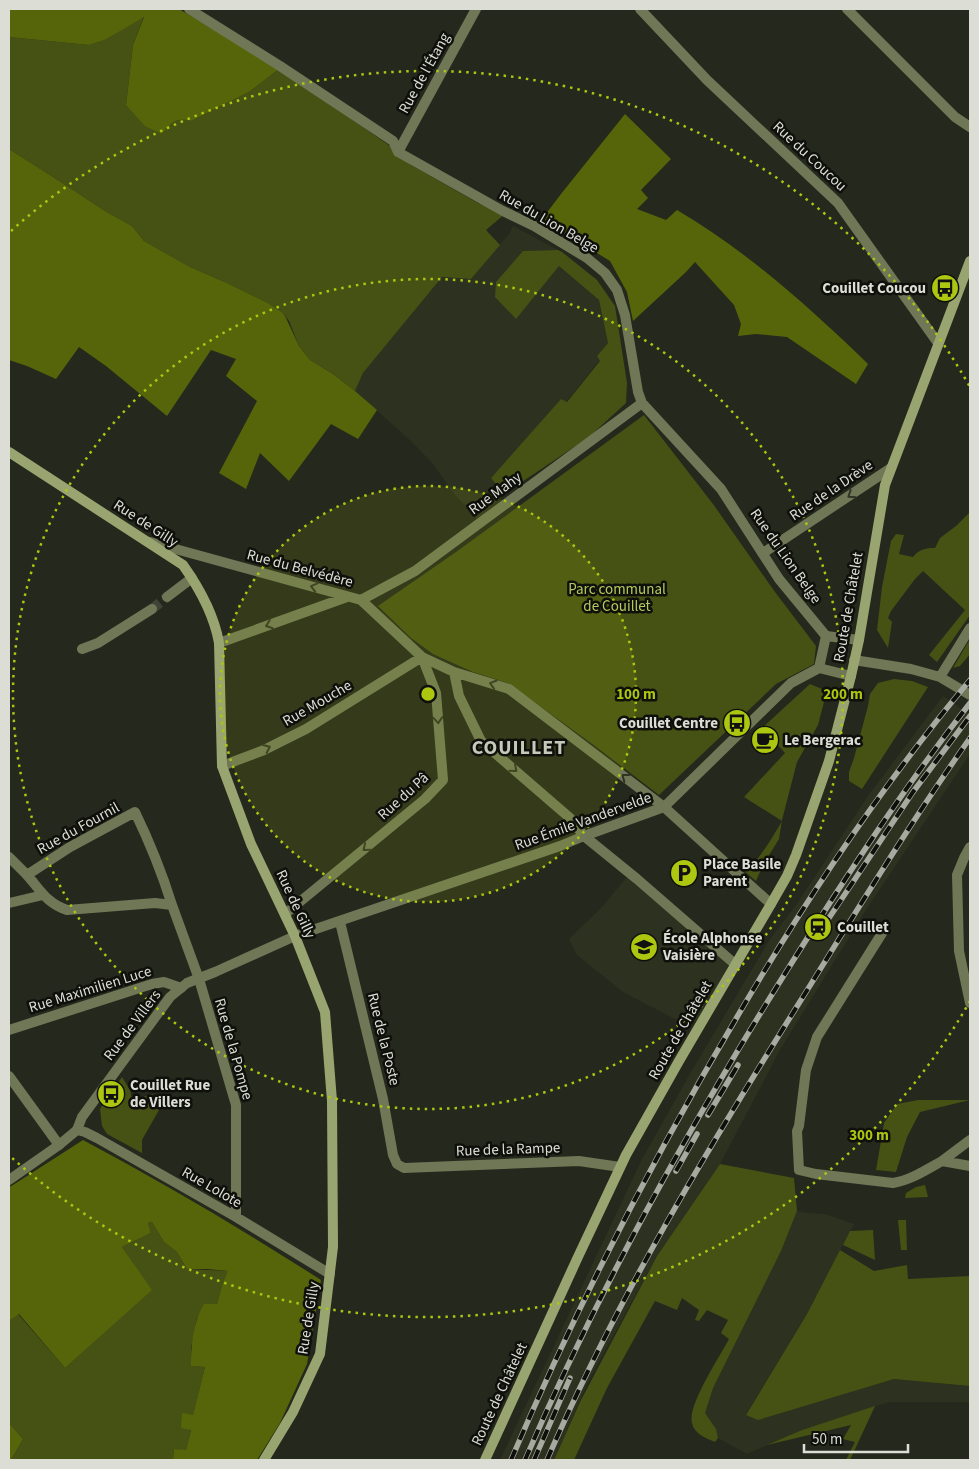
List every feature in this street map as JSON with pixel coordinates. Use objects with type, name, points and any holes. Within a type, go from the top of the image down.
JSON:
[{"type":"main road","name":"Route de Châtelet","points":[[485,1460],[620,1167],[679,1061],[787,876],[829,761],[859,640],[885,485],[970,261]]},
{"type":"main road","name":"Rue de Gilly","points":[[9,452],[183,565],[200,590],[217,629],[220,643],[222,766],[250,844],[295,936],[325,1012],[332,1101],[333,1247],[320,1354],[293,1412],[264,1460]]},
{"type":"street","name":"Rue du Lion Belge","points":[[189,9],[280,66],[393,141],[398,152],[542,231],[587,258],[605,273],[617,290],[625,315],[638,392],[642,403],[721,490],[779,579],[826,636]]},
{"type":"street","name":"Rue de l'Étang","points":[[398,152],[476,9]]},
{"type":"street","name":"Rue du Coucou","points":[[640,9],[706,80],[838,203],[938,343]]},
{"type":"street","points":[[847,9],[955,117],[970,127]]},
{"type":"street","name":"Rue Mahy","points":[[361,600],[415,571],[642,403]]},
{"type":"street","name":"Rue de la Drève","points":[[763,553],[891,468]]},
{"type":"street","name":"Rue du Belvédère","points":[[147,541],[361,600],[422,657],[454,672],[509,689],[664,807]]},
{"type":"street","points":[[167,597],[192,578]]},
{"type":"street","points":[[220,643],[347,597]]},
{"type":"street","points":[[82,649],[98,643],[152,609]]},
{"type":"street","points":[[940,677],[970,628]]},
{"type":"street","points":[[850,676],[819,668],[826,636],[859,640]]},
{"type":"street","name":"Rue Mouche","points":[[222,766],[264,750],[306,729],[422,657]]},
{"type":"street","name":"Rue du Pâ","points":[[285,914],[425,799],[443,780],[436,693],[422,657]]},
{"type":"street","points":[[854,660],[911,669],[940,677],[970,695]]},
{"type":"street","name":"Rue Émile Vandervelde","points":[[340,922],[560,846],[664,807],[791,684],[819,668]]},
{"type":"street","points":[[454,672],[459,696],[481,741],[570,818],[584,836],[637,879],[736,966]]},
{"type":"street","points":[[664,807],[771,904]]},
{"type":"street","name":"Rue du Fournil","points":[[27,875],[70,847],[135,812],[161,870],[172,905]]},
{"type":"street","points":[[970,847],[957,874],[959,951],[970,1003]]},
{"type":"street","points":[[9,856],[50,902],[67,910],[155,903],[172,905]]},
{"type":"street","points":[[9,904],[43,895]]},
{"type":"street","name":"Rue de la Pompe","points":[[172,905],[199,979],[236,1105],[236,1217]]},
{"type":"street","name":"Rue de Villers","points":[[9,1180],[77,1130],[82,1117],[170,997],[187,983],[295,936],[340,922]]},
{"type":"street","name":"Rue de la Poste","points":[[340,922],[383,1099],[393,1155],[397,1164]]},
{"type":"street","points":[[884,930],[817,1037],[806,1070],[797,1131],[799,1170],[893,1183],[901,1182],[942,1160],[970,1140]]},
{"type":"street","name":"Rue Maximilien Luce","points":[[9,1030],[152,984],[164,982],[181,988]]},
{"type":"street","points":[[9,1076],[59,1145]]},
{"type":"street","name":"Rue Lolote","points":[[77,1130],[97,1138],[236,1217],[330,1274]]},
{"type":"street","points":[[942,1160],[970,1166]]},
{"type":"street","name":"Rue de la Rampe","points":[[397,1164],[404,1168],[580,1161],[620,1167]]},
{"type":"shaded area","points":[[513,226],[558,250],[523,251],[516,318],[559,266],[599,300],[608,343],[597,356],[600,360],[566,402],[561,399],[491,478],[504,494],[477,520],[455,495],[433,464],[411,441],[355,391],[363,373],[442,277],[471,279],[509,234]]},
{"type":"shaded area","points":[[943,696],[970,714],[970,754],[864,913],[780,1050],[720,1164],[657,1256],[588,1382],[554,1460],[500,1460],[642,1159],[691,1072],[770,939],[796,905],[868,796]]},
{"type":"shaded area","name":"École Alphonse Vaisière","points":[[626,878],[637,879],[727,957],[728,967],[701,1017],[688,1026],[623,992],[577,955],[569,939],[602,907]]},
{"type":"shaded area","points":[[797,1211],[825,1214],[854,1224],[807,1314],[746,1414],[809,1404],[894,1379],[970,1386],[970,1402],[889,1402],[802,1430],[747,1454],[718,1438],[704,1413],[710,1388],[781,1251]]},
{"type":"green space","points":[[9,9],[179,9],[279,69],[249,92],[191,121],[177,120],[162,134],[145,126],[126,105],[133,45],[144,17],[105,40],[89,45],[9,37]]},
{"type":"green space","points":[[144,16],[133,45],[126,105],[162,134],[177,120],[191,121],[249,92],[279,69],[390,146],[411,165],[478,203],[506,213],[486,230],[500,245],[471,279],[442,277],[363,373],[355,391],[333,374],[310,360],[299,346],[289,321],[283,313],[268,303],[190,267],[144,241],[132,226],[105,211],[9,149],[9,37],[89,45],[105,40]]},
{"type":"green space","points":[[625,114],[671,159],[641,190],[648,198],[637,209],[666,220],[677,210],[728,243],[777,281],[868,364],[856,384],[787,337],[756,334],[738,336],[741,324],[734,305],[695,262],[633,321],[627,292],[610,261],[556,228],[539,223]]},
{"type":"green space","points":[[9,149],[105,211],[132,226],[144,241],[190,267],[268,303],[283,313],[299,346],[310,360],[333,374],[377,410],[358,439],[331,424],[289,481],[260,453],[246,489],[219,473],[257,401],[226,376],[236,359],[211,350],[167,416],[106,366],[79,347],[56,379],[9,360]]},
{"type":"green space","points":[[558,250],[597,280],[615,306],[627,383],[626,403],[589,437],[504,494],[491,478],[561,399],[567,402],[600,361],[597,356],[608,343],[599,300],[559,266],[516,319],[495,297],[496,282],[523,251]]},
{"type":"green space","name":"Parc communal de Couillet","points":[[644,415],[713,504],[816,646],[814,664],[776,684],[659,795],[508,683],[473,672],[433,654],[411,638],[378,606],[456,552]]},
{"type":"green space","points":[[970,512],[970,615],[937,662],[929,655],[965,610],[923,571],[891,611],[888,618],[892,622],[888,648],[877,630],[882,587],[891,541],[896,534],[904,535],[899,554],[913,557],[918,552],[935,548],[940,538]]},
{"type":"green space","points":[[970,639],[970,654],[960,666],[953,668]]},
{"type":"green space","points":[[894,679],[912,681],[928,687],[862,789],[849,781],[849,772],[870,694],[878,683]]},
{"type":"green space","points":[[810,684],[822,689],[824,702],[818,725],[797,762],[782,821],[744,797],[785,753],[762,728]]},
{"type":"green space","points":[[782,821],[779,839],[763,865],[756,881],[744,871],[755,862]]},
{"type":"green space","points":[[122,1077],[130,1090],[132,1100],[153,1094],[159,1110],[142,1140],[142,1153],[107,1134],[102,1126],[100,1109]]},
{"type":"green space","points":[[918,1100],[970,1100],[920,1112],[907,1137],[896,1172],[876,1170],[884,1123],[897,1104]]},
{"type":"green space","points":[[83,1140],[203,1207],[321,1280],[307,1364],[280,1423],[257,1460],[173,1460],[174,1449],[186,1450],[191,1430],[181,1428],[182,1413],[193,1415],[205,1367],[191,1366],[195,1326],[204,1304],[217,1304],[228,1271],[187,1269],[177,1252],[164,1242],[152,1222],[148,1223],[151,1233],[122,1247],[152,1290],[65,1368],[19,1314],[9,1321],[9,1187]]},
{"type":"green space","points":[[720,1164],[794,1178],[797,1211],[781,1251],[713,1388],[705,1413],[716,1429],[718,1438],[715,1442],[698,1433],[693,1427],[692,1415],[699,1393],[729,1339],[721,1333],[728,1320],[707,1310],[699,1321],[695,1320],[699,1310],[682,1298],[677,1310],[655,1301],[607,1388],[574,1460],[554,1460],[580,1402],[657,1256]]},
{"type":"green space","points":[[925,1185],[928,1197],[905,1198],[906,1193],[916,1187]]},
{"type":"green space","points":[[898,1220],[906,1220],[907,1250],[901,1250]]},
{"type":"green space","points":[[152,1222],[164,1242],[177,1252],[187,1269],[229,1271],[222,1285],[217,1304],[197,1318],[191,1348],[192,1366],[205,1367],[193,1416],[182,1414],[191,1429],[186,1451],[174,1449],[173,1460],[11,1460],[23,1439],[9,1423],[9,1321],[18,1314],[65,1368],[151,1290],[122,1247],[151,1233],[148,1223]]},
{"type":"green space","points":[[873,1230],[875,1260],[843,1245],[850,1231]]},
{"type":"green space","points":[[840,1250],[874,1271],[907,1265],[908,1279],[970,1276],[970,1386],[894,1379],[758,1420],[746,1415],[807,1314]]},
{"type":"green space","points":[[875,1406],[850,1460],[846,1460],[855,1442],[843,1439],[851,1425],[767,1445],[802,1430]]},
{"type":"green space","points":[[9,1423],[23,1439],[11,1460],[9,1460]]},
{"type":"tunnel","points":[[152,609],[167,597]]},
{"type":"railway","points":[[511,1460],[562,1347],[616,1235],[675,1125],[737,1017],[790,929],[846,844],[906,760],[970,680]]},
{"type":"railway","points":[[525,1460],[552,1399],[611,1278],[674,1161],[741,1045],[845,879],[918,772],[970,703]]},
{"type":"railway","points":[[823,927],[913,792],[970,716]]},
{"type":"railway","points":[[547,1460],[574,1400],[633,1283],[698,1169],[766,1056],[884,868],[970,738]]},
{"type":"railway","points":[[708,1115],[738,1065]]},
{"type":"railway","points":[[676,1171],[697,1134]]},
{"type":"railway","points":[[534,1460],[570,1378]]},
{"type":"place","name":"Couillet Coucou","points":[[945,288]]},
{"type":"place","name":"Couillet Centre","points":[[737,723]]},
{"type":"place","name":"Le Bergerac","points":[[765,740]]},
{"type":"place","name":"Place Basile Parent","points":[[684,873]]},
{"type":"place","name":"Couillet","points":[[818,927]]},
{"type":"place","name":"École Alphonse Vaisière","points":[[644,947]]},
{"type":"place","name":"Couillet Rue de Villers","points":[[111,1094]]},
{"type":"district","name":"COUILLET","points":[[519,747]]}]
